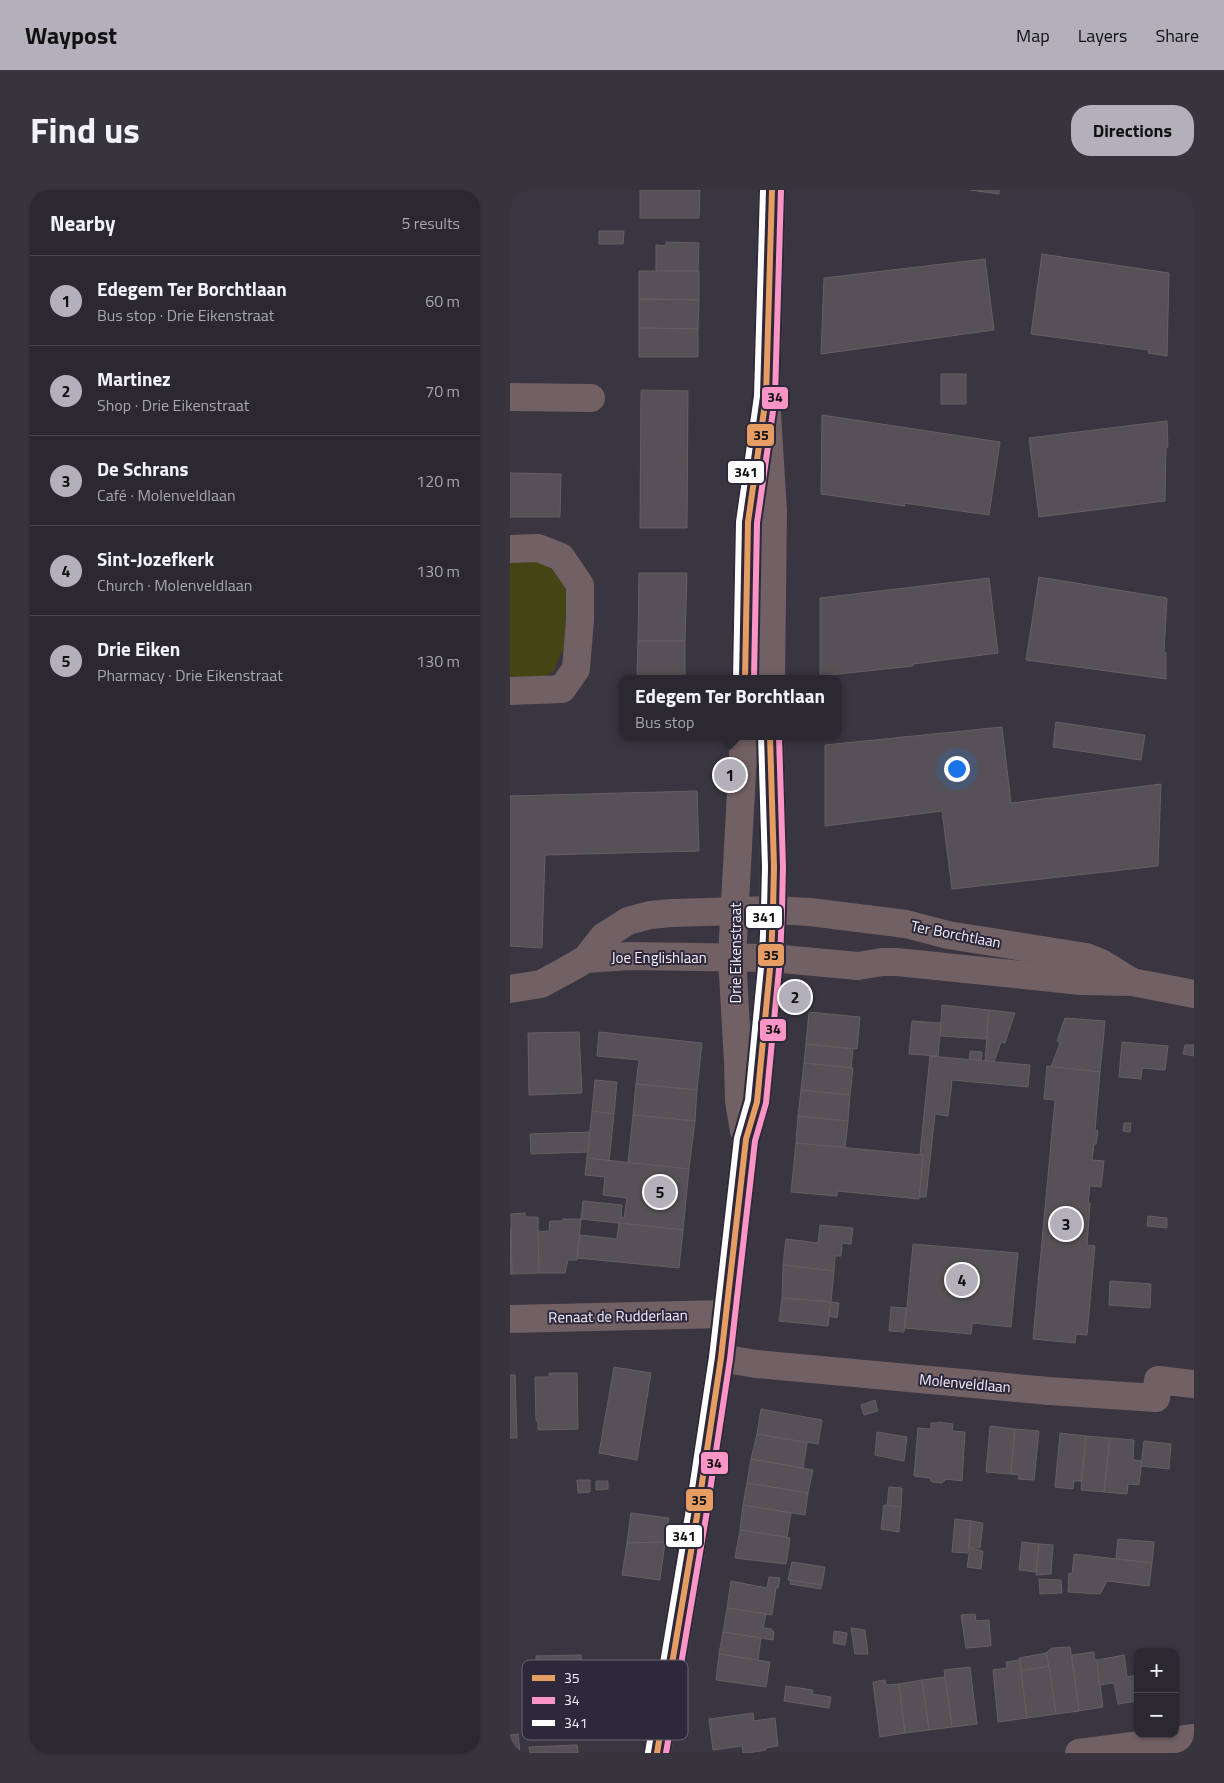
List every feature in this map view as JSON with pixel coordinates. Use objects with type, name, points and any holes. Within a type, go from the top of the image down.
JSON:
[{"type":"street","points":[[771,675],[773,511],[766,397],[772,190]]},
{"type":"street","points":[[510,397],[591,398]]},
{"type":"street","points":[[745,675],[748,522],[766,397]]},
{"type":"street","points":[[510,549],[538,548],[561,557],[580,585],[580,619],[576,669],[562,689],[510,691]]},
{"type":"street","name":"Drie Eikenstraat","points":[[744,740],[732,957],[738,1062],[738,1101],[746,1139]]},
{"type":"street","name":"Drie Eikenstraat","points":[[673,1660],[696,1525],[721,1358],[746,1139],[757,1102],[771,958],[773,910],[774,867],[770,740]]},
{"type":"street","name":"Ter Borchtlaan","points":[[734,912],[773,910],[810,912],[906,924],[948,935],[1086,957],[1101,963],[1132,982]]},
{"type":"street","name":"Joe Englishlaan","points":[[510,989],[541,984],[586,959],[602,937],[628,921],[650,915],[734,912]]},
{"type":"street","name":"Joe Englishlaan","points":[[586,959],[630,956],[771,958]]},
{"type":"street","name":"Ter Borchtlaan","points":[[771,958],[858,966],[882,962],[897,962],[1081,981],[1132,982],[1194,994]]},
{"type":"street","name":"Renaat de Rudderlaan","points":[[510,1319],[725,1314]]},
{"type":"street","name":"Molenveldlaan","points":[[721,1358],[785,1367],[1049,1391],[1156,1398],[1158,1380],[1194,1384]]},
{"type":"street","points":[[1079,1753],[1194,1738]]},
{"type":"street","name":"Drie Eikenstraat","points":[[657,1753],[659,1740]]},
{"type":"green space","points":[[510,558],[549,564],[560,576],[566,593],[566,627],[563,649],[553,672],[530,683],[510,683]]},
{"type":"building","points":[[640,190],[700,190],[699,218],[640,218]]},
{"type":"building","points":[[970,190],[999,190],[999,194]]},
{"type":"building","points":[[599,231],[624,231],[623,244],[599,244]]},
{"type":"building","points":[[666,242],[699,243],[698,271],[656,271],[656,245],[666,246]]},
{"type":"building","points":[[1042,254],[1169,273],[1167,356],[1148,353],[1149,350],[1031,334]]},
{"type":"building","points":[[985,259],[994,330],[821,354],[824,278]]},
{"type":"building","points":[[639,271],[699,271],[699,300],[639,299]]},
{"type":"building","points":[[639,299],[699,300],[698,329],[639,328]]},
{"type":"building","points":[[639,328],[698,329],[698,357],[639,357]]},
{"type":"building","points":[[941,374],[966,374],[966,404],[941,404]]},
{"type":"building","points":[[641,390],[688,391],[687,528],[640,528]]},
{"type":"building","points":[[822,415],[1000,442],[989,515],[821,494]]},
{"type":"building","points":[[1167,421],[1168,447],[1166,447],[1165,501],[1039,517],[1029,438]]},
{"type":"building","points":[[510,473],[561,474],[560,517],[510,517]]},
{"type":"building","points":[[639,573],[687,573],[685,641],[638,641]]},
{"type":"building","points":[[1039,577],[1167,598],[1164,652],[1166,653],[1166,679],[1026,660]]},
{"type":"building","points":[[989,578],[998,653],[913,664],[913,666],[820,675],[820,598]]},
{"type":"building","points":[[638,641],[685,641],[685,675],[637,675]]},
{"type":"building","points":[[1056,722],[1145,735],[1141,760],[1053,747]]},
{"type":"building","points":[[1002,727],[1011,803],[1161,784],[1158,866],[952,889],[942,811],[825,826],[825,745]]},
{"type":"building","points":[[697,791],[699,851],[545,855],[542,948],[510,946],[510,796]]},
{"type":"building","points":[[942,1005],[989,1010],[986,1039],[940,1036]]},
{"type":"building","points":[[989,1010],[1015,1013],[1005,1043],[1001,1042],[994,1062],[985,1061]]},
{"type":"building","points":[[809,1012],[860,1017],[857,1049],[806,1044]]},
{"type":"building","points":[[1065,1018],[1105,1021],[1100,1072],[1051,1067],[1060,1043],[1057,1041]]},
{"type":"building","points":[[912,1021],[941,1023],[938,1056],[909,1054]]},
{"type":"building","points":[[579,1032],[582,1093],[529,1095],[528,1033]]},
{"type":"building","points":[[599,1032],[702,1043],[697,1090],[636,1084],[639,1060],[597,1056]]},
{"type":"building","points":[[1122,1042],[1168,1046],[1165,1070],[1142,1068],[1141,1079],[1119,1077]]},
{"type":"building","points":[[806,1044],[853,1049],[851,1068],[804,1063]]},
{"type":"building","points":[[1185,1045],[1194,1045],[1194,1056],[1183,1054]]},
{"type":"building","points":[[970,1051],[982,1052],[981,1061],[969,1060]]},
{"type":"building","points":[[930,1056],[1030,1065],[1028,1087],[952,1080],[948,1116],[935,1114],[926,1197],[919,1197],[923,1155],[920,1154]]},
{"type":"building","points":[[804,1063],[853,1068],[850,1095],[801,1090]]},
{"type":"building","points":[[1047,1066],[1100,1072],[1095,1130],[1098,1131],[1092,1160],[1104,1161],[1101,1187],[1090,1186],[1088,1203],[1090,1203],[1087,1245],[1095,1246],[1087,1335],[1076,1334],[1075,1343],[1033,1339],[1055,1100],[1044,1099]]},
{"type":"building","points":[[595,1080],[617,1082],[614,1114],[592,1111]]},
{"type":"building","points":[[636,1084],[697,1090],[695,1121],[633,1115]]},
{"type":"building","points":[[801,1090],[850,1095],[848,1121],[798,1116]]},
{"type":"building","points":[[592,1111],[614,1114],[609,1161],[587,1158]]},
{"type":"building","points":[[633,1115],[695,1121],[689,1169],[628,1163]]},
{"type":"building","points":[[798,1116],[848,1121],[845,1148],[796,1143]]},
{"type":"building","points":[[1124,1123],[1131,1123],[1130,1132],[1123,1131]]},
{"type":"building","points":[[590,1132],[588,1152],[531,1154],[530,1134]]},
{"type":"building","points":[[796,1143],[923,1155],[919,1199],[837,1191],[837,1196],[791,1192]]},
{"type":"building","points":[[587,1158],[689,1169],[683,1230],[581,1219],[583,1201],[622,1205],[621,1218],[624,1218],[627,1198],[603,1195],[605,1177],[585,1175]]},
{"type":"building","points":[[525,1213],[525,1217],[538,1217],[539,1273],[512,1274],[511,1214]]},
{"type":"building","points":[[1148,1216],[1167,1218],[1167,1228],[1147,1226]]},
{"type":"building","points":[[563,1219],[581,1219],[577,1260],[568,1260],[565,1273],[539,1273],[538,1232],[549,1231],[550,1221],[563,1221]]},
{"type":"building","points":[[619,1223],[683,1230],[679,1268],[577,1258],[580,1235],[617,1239]]},
{"type":"building","points":[[820,1225],[853,1228],[851,1244],[842,1243],[841,1256],[835,1256],[834,1271],[783,1265],[786,1239],[818,1243]]},
{"type":"building","points":[[510,1227],[512,1274],[510,1274]]},
{"type":"building","points":[[913,1244],[1018,1253],[1011,1327],[972,1323],[971,1334],[905,1328]]},
{"type":"building","points":[[783,1265],[834,1271],[831,1302],[782,1298]]},
{"type":"building","points":[[1110,1281],[1151,1284],[1150,1308],[1109,1305]]},
{"type":"building","points":[[782,1298],[831,1302],[828,1326],[779,1321]]},
{"type":"building","points":[[831,1302],[839,1303],[837,1318],[829,1316]]},
{"type":"building","points":[[891,1307],[906,1308],[904,1332],[889,1331]]},
{"type":"building","points":[[614,1367],[651,1373],[637,1460],[599,1453]]},
{"type":"building","points":[[549,1373],[577,1373],[578,1429],[538,1430],[535,1377],[549,1377]]},
{"type":"building","points":[[510,1375],[515,1375],[517,1438],[510,1438]]},
{"type":"building","points":[[875,1400],[878,1411],[864,1415],[861,1405]]},
{"type":"building","points":[[761,1409],[822,1420],[818,1444],[757,1434]]},
{"type":"building","points":[[931,1423],[953,1424],[952,1431],[965,1432],[962,1481],[946,1479],[942,1483],[932,1482],[929,1478],[914,1476],[918,1428],[931,1429]]},
{"type":"building","points":[[990,1426],[1015,1429],[1011,1474],[986,1472]]},
{"type":"building","points":[[1015,1429],[1039,1431],[1034,1480],[1018,1479],[1019,1475],[1011,1474]]},
{"type":"building","points":[[877,1432],[907,1437],[904,1461],[875,1455]]},
{"type":"building","points":[[1060,1433],[1086,1436],[1081,1481],[1074,1481],[1073,1489],[1055,1487]]},
{"type":"building","points":[[757,1434],[807,1443],[803,1468],[751,1459]]},
{"type":"building","points":[[1086,1436],[1110,1438],[1104,1492],[1081,1490]]},
{"type":"building","points":[[1110,1438],[1134,1440],[1133,1460],[1142,1461],[1139,1485],[1128,1484],[1127,1494],[1104,1492]]},
{"type":"building","points":[[1144,1441],[1171,1444],[1169,1469],[1141,1466]]},
{"type":"building","points":[[751,1459],[813,1470],[808,1493],[747,1483]]},
{"type":"building","points":[[577,1480],[590,1480],[590,1492],[578,1493]]},
{"type":"building","points":[[596,1481],[608,1481],[608,1489],[596,1490]]},
{"type":"building","points":[[747,1483],[808,1493],[805,1515],[743,1505]]},
{"type":"building","points":[[889,1487],[902,1488],[901,1507],[887,1506]]},
{"type":"building","points":[[743,1505],[791,1513],[787,1537],[740,1530]]},
{"type":"building","points":[[884,1505],[901,1507],[899,1532],[881,1529]]},
{"type":"building","points":[[631,1513],[669,1518],[665,1542],[627,1543]]},
{"type":"building","points":[[955,1519],[971,1521],[968,1553],[952,1552]]},
{"type":"building","points":[[971,1521],[983,1523],[980,1548],[969,1547]]},
{"type":"building","points":[[740,1530],[790,1538],[786,1564],[735,1558]]},
{"type":"building","points":[[1118,1539],[1154,1542],[1152,1563],[1116,1559]]},
{"type":"building","points":[[665,1542],[660,1580],[622,1575],[627,1543]]},
{"type":"building","points":[[1022,1542],[1039,1544],[1036,1572],[1019,1570]]},
{"type":"building","points":[[1039,1544],[1053,1545],[1051,1574],[1036,1575]]},
{"type":"building","points":[[970,1548],[983,1551],[981,1569],[967,1567]]},
{"type":"building","points":[[1074,1554],[1152,1563],[1149,1586],[1107,1581],[1100,1594],[1068,1592],[1069,1573],[1072,1574]]},
{"type":"building","points":[[792,1562],[825,1567],[822,1585],[788,1580]]},
{"type":"building","points":[[769,1577],[780,1578],[778,1588],[776,1588],[772,1615],[727,1608],[731,1581],[767,1588]]},
{"type":"building","points":[[1039,1579],[1061,1580],[1062,1593],[1040,1594]]},
{"type":"building","points":[[791,1580],[822,1585],[821,1589],[790,1584]]},
{"type":"building","points":[[727,1608],[766,1614],[763,1628],[771,1629],[774,1632],[773,1640],[723,1632]]},
{"type":"building","points":[[975,1614],[976,1621],[989,1620],[991,1646],[966,1648],[961,1615]]},
{"type":"building","points":[[851,1628],[865,1630],[868,1654],[855,1654]]},
{"type":"building","points":[[834,1631],[847,1633],[845,1645],[833,1643]]},
{"type":"building","points":[[723,1632],[761,1638],[758,1660],[719,1654]]},
{"type":"building","points":[[1070,1647],[1079,1711],[1056,1714],[1046,1653],[1052,1648]]},
{"type":"building","points":[[1094,1652],[1095,1660],[1097,1660],[1103,1707],[1079,1711],[1072,1655]]},
{"type":"building","points":[[1046,1653],[1049,1666],[1021,1671],[1019,1658]]},
{"type":"building","points":[[719,1654],[770,1662],[766,1687],[716,1680]]},
{"type":"building","points":[[581,1655],[581,1660],[536,1660],[536,1656]]},
{"type":"building","points":[[1124,1655],[1127,1677],[1134,1676],[1134,1702],[1118,1704],[1114,1683],[1099,1685],[1097,1660]]},
{"type":"building","points":[[1020,1660],[1027,1718],[998,1722],[993,1670],[1007,1668],[1006,1662]]},
{"type":"building","points":[[1049,1666],[1056,1714],[1027,1718],[1021,1671]]},
{"type":"building","points":[[970,1667],[977,1724],[952,1727],[944,1670]]},
{"type":"building","points":[[945,1677],[952,1727],[929,1730],[922,1680]]},
{"type":"building","points":[[885,1680],[886,1685],[899,1684],[905,1733],[880,1737],[873,1682]]},
{"type":"building","points":[[922,1680],[929,1730],[905,1733],[899,1684]]},
{"type":"building","points":[[786,1686],[813,1690],[812,1694],[831,1697],[829,1708],[784,1701]]},
{"type":"building","points":[[753,1713],[754,1721],[775,1718],[778,1746],[748,1753],[743,1753],[742,1746],[713,1750],[709,1719]]},
{"type":"building","points":[[518,1734],[520,1753],[510,1753],[510,1735]]},
{"type":"building","points":[[577,1745],[578,1753],[530,1753],[529,1747]]},
{"type":"transit line","name":"341","points":[[736,675],[739,522],[757,396],[763,190]]},
{"type":"transit line","name":"35","points":[[745,675],[748,522],[766,397],[772,190]]},
{"type":"transit line","name":"34","points":[[754,675],[757,523],[775,397],[781,190]]},
{"type":"transit line","name":"341","points":[[664,1660],[712,1357],[737,1138],[748,1100],[762,957],[764,910],[765,867],[761,740]]},
{"type":"transit line","name":"35","points":[[673,1660],[721,1358],[746,1139],[757,1102],[771,958],[773,910],[774,867],[770,740]]},
{"type":"transit line","name":"34","points":[[682,1660],[730,1359],[755,1141],[766,1103],[780,959],[782,910],[783,867],[779,740]]},
{"type":"transit line","name":"341","points":[[648,1752],[650,1740]]},
{"type":"transit line","name":"35","points":[[657,1753],[659,1740]]},
{"type":"transit line","name":"34","points":[[666,1753],[668,1740]]},
{"type":"place","name":"Edegem Ter Borchtlaan","points":[[730,775]]},
{"type":"place","name":"Martinez","points":[[795,997]]},
{"type":"place","name":"Drie Eiken","points":[[660,1192]]},
{"type":"place","name":"De Schrans","points":[[1066,1224]]},
{"type":"place","name":"Sint-Jozefkerk","points":[[962,1280]]}]
